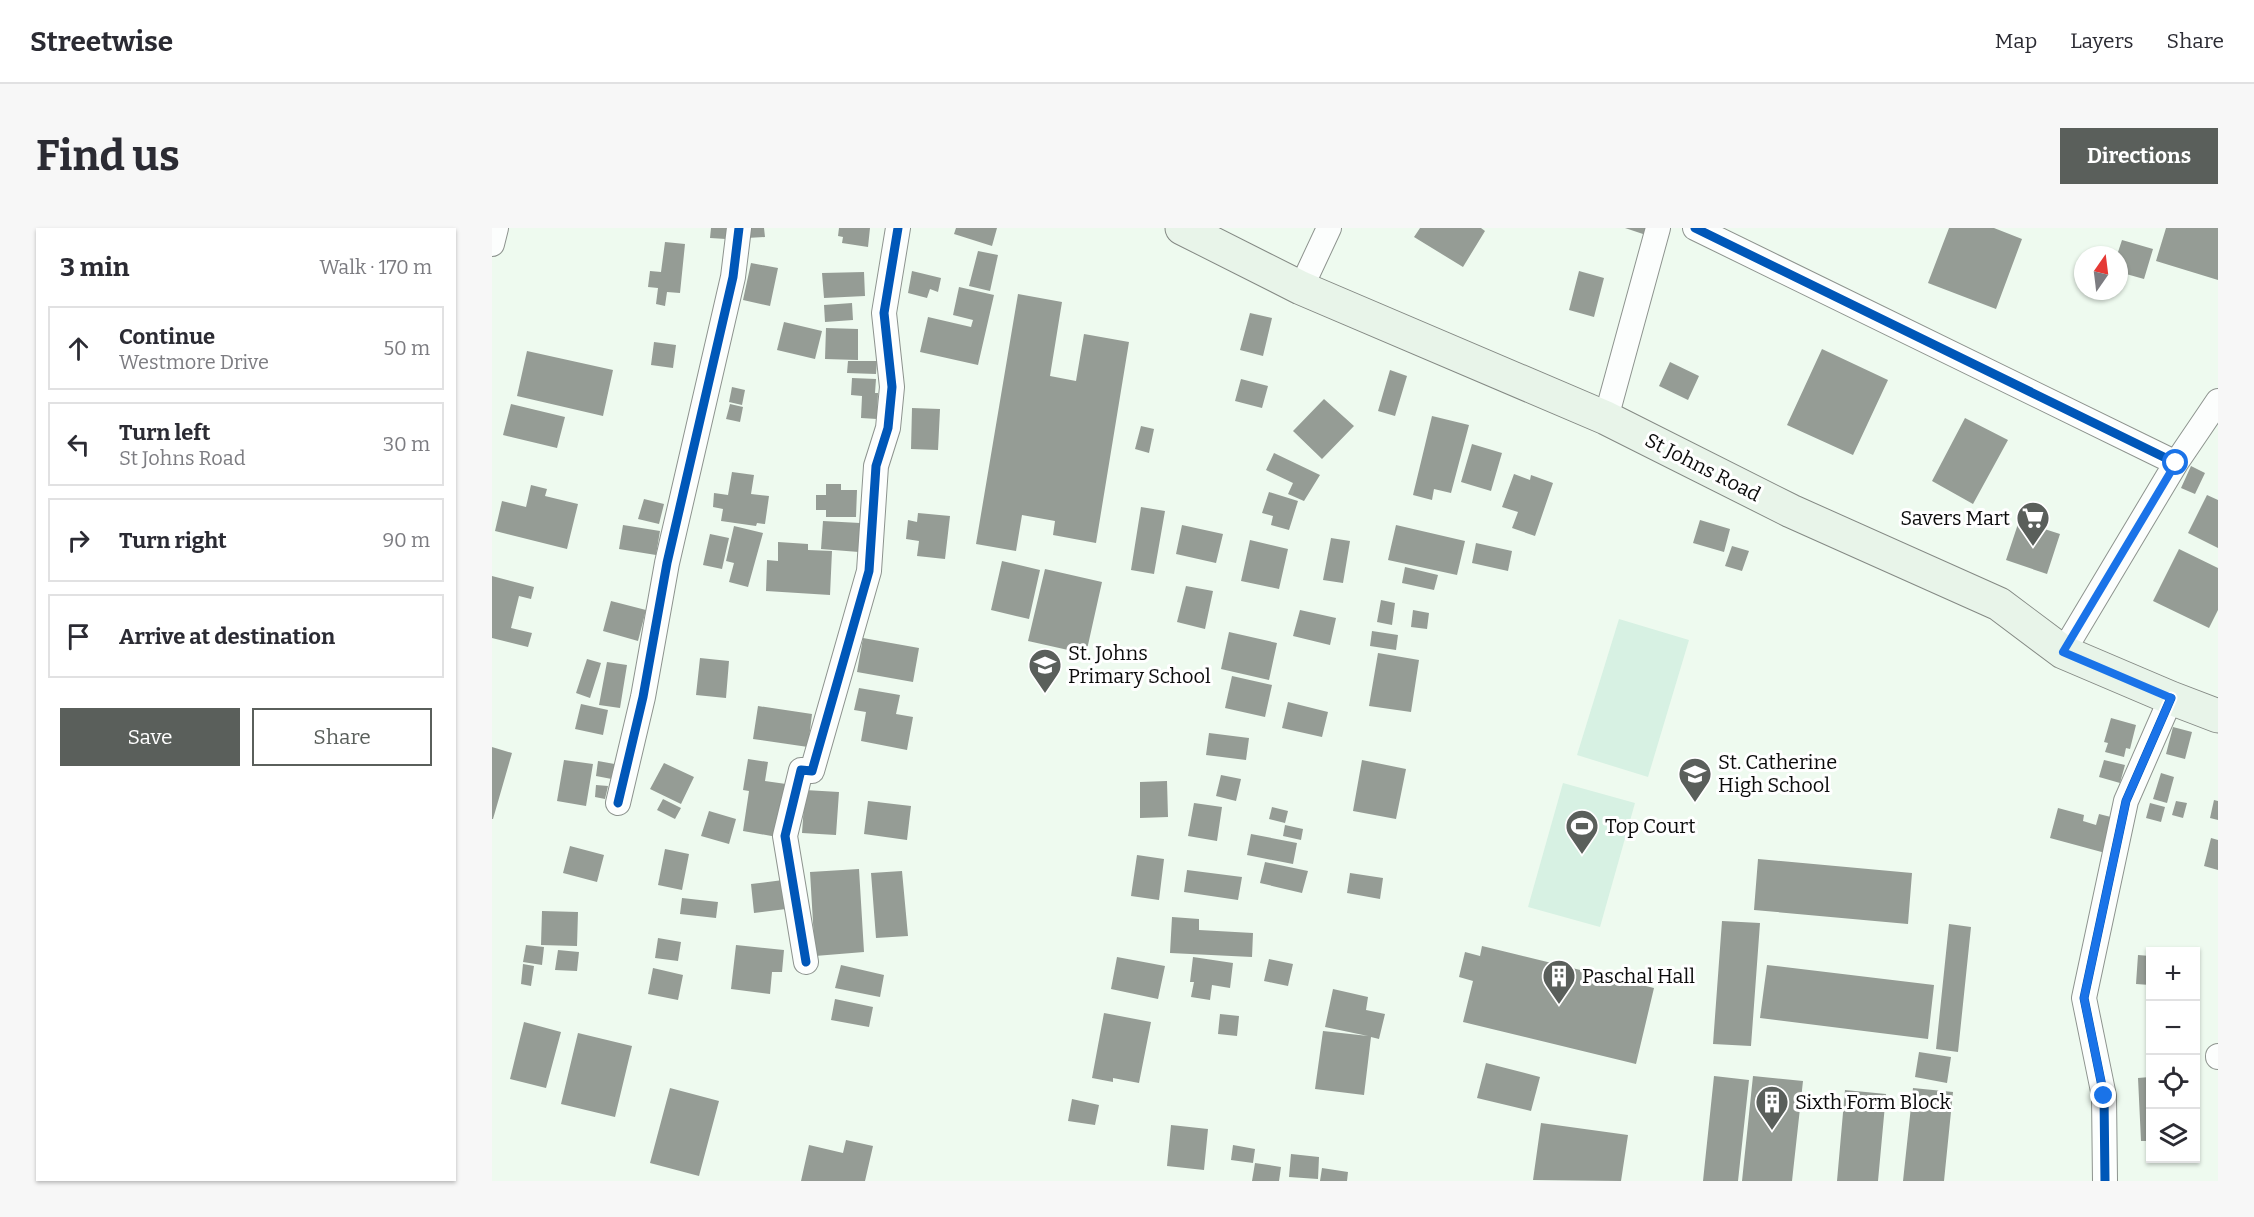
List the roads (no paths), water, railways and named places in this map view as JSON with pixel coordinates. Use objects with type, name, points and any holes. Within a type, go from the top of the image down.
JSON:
[{"type":"main road","name":"St Johns Road","points":[[1182,228],[1301,288],[1606,418],[1791,511],[1999,604],[2063,652],[2218,716]]},
{"type":"street","points":[[492,244],[496,228]]},
{"type":"street","points":[[618,803],[643,697],[667,563],[733,277],[739,228]]},
{"type":"street","points":[[806,962],[784,836],[801,770],[812,771],[869,571],[876,466],[888,428],[892,387],[884,313],[898,228]]},
{"type":"street","points":[[1301,288],[1329,228]]},
{"type":"street","points":[[1606,418],[1658,228]]},
{"type":"street","points":[[1695,228],[2176,463]]},
{"type":"street","points":[[2063,652],[2176,463],[2218,401]]},
{"type":"street","points":[[2105,1181],[2104,1096],[2084,998],[2126,801],[2171,698]]},
{"type":"place","name":"Savers Mart","points":[[2033,547]]},
{"type":"place","name":"St. Johns Primary School","points":[[1045,694]]},
{"type":"place","name":"St. Catherine High School","points":[[1695,803]]},
{"type":"place","name":"Top Court","points":[[1582,855]]},
{"type":"place","name":"Paschal Hall","points":[[1559,1005]]},
{"type":"place","name":"Sixth Form Block","points":[[1772,1131]]}]
